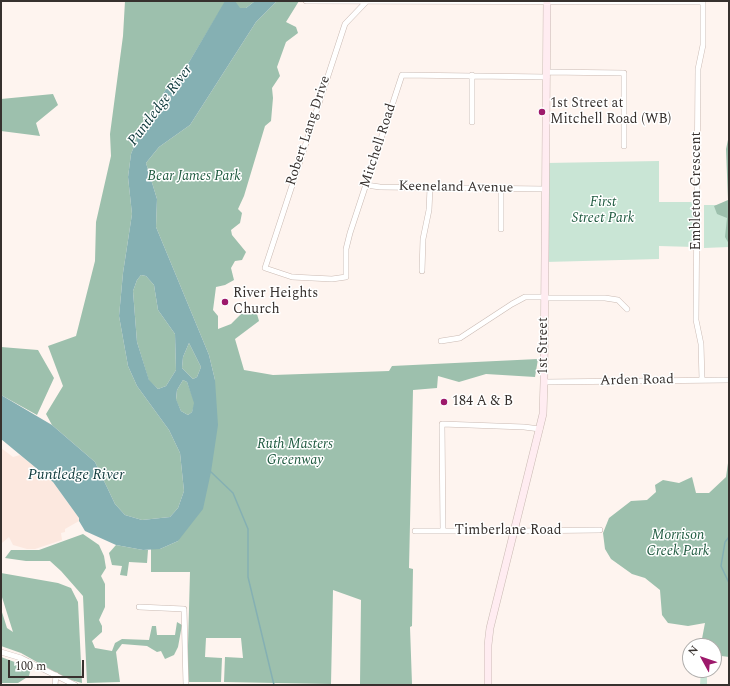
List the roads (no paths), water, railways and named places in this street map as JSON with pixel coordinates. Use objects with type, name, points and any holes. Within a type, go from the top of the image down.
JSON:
[{"type":"street","points":[[306,1],[703,2]]},
{"type":"street","name":"Robert Lang Drive","points":[[264,268],[345,24],[366,1]]},
{"type":"street","name":"1st Street","points":[[488,685],[488,645],[490,628],[543,414],[547,2]]},
{"type":"street","name":"Embleton Crescent","points":[[702,380],[701,344],[696,320],[698,69],[703,45],[703,2]]},
{"type":"street","name":"Mitchell Road","points":[[264,268],[292,277],[332,279],[346,277],[348,243],[402,75],[547,75],[624,73],[624,146]]},
{"type":"street","points":[[472,75],[472,122]]},
{"type":"street","name":"Keeneland Avenue","points":[[366,185],[380,187],[546,189]]},
{"type":"street","points":[[422,271],[423,239],[429,210],[430,188]]},
{"type":"street","points":[[501,188],[501,229]]},
{"type":"street","points":[[441,341],[460,338],[525,297],[605,298],[618,300],[626,309]]},
{"type":"street","name":"Arden Road","points":[[544,382],[729,380]]},
{"type":"street","points":[[443,531],[442,424],[524,427],[540,430]]},
{"type":"street","name":"Timberlane Road","points":[[415,531],[515,532],[600,530]]},
{"type":"street","points":[[139,607],[184,609],[186,685]]},
{"type":"street","points":[[1,652],[21,658],[74,685]]},
{"type":"street","points":[[55,685],[56,675]]},
{"type":"water","name":"Puntledge River","points":[[225,1],[235,1],[240,8],[246,8],[255,1],[277,1],[256,22],[190,125],[159,147],[146,163],[157,199],[156,227],[209,355],[215,380],[218,425],[211,472],[203,509],[178,541],[160,549],[143,550],[116,545],[85,531],[79,521],[79,518],[53,482],[1,439],[1,395],[52,425],[95,462],[115,504],[125,515],[142,520],[170,517],[178,508],[184,491],[180,453],[169,430],[137,386],[128,366],[119,316],[123,273],[132,214],[128,177],[131,154],[139,134],[166,89],[185,69]],"holes":[[[141,275],[146,276],[154,285],[158,310],[175,334],[176,370],[166,386],[158,389],[149,380],[137,342],[133,291],[137,280]],[[189,343],[201,367],[197,377],[193,379],[182,368],[183,357]],[[183,380],[187,382],[194,403],[192,412],[188,415],[181,411],[176,399],[177,390]]]},
{"type":"waterway","points":[[211,472],[233,493],[248,529],[248,577],[274,685]]},
{"type":"waterway","points":[[729,537],[725,542],[721,566],[729,583]]},
{"type":"place","name":"1st Street at Mitchell Road (WB)","points":[[542,112]]},
{"type":"place","name":"River Heights Church","points":[[225,302]]},
{"type":"place","name":"184 A & B","points":[[444,402]]},
{"type":"park label","name":"Bear James Park","points":[[194,177]]},
{"type":"park label","name":"First Street Park","points":[[603,212]]},
{"type":"park label","name":"Ruth Masters Greenway","points":[[295,454]]},
{"type":"park label","name":"Morrison Creek Park","points":[[678,544]]}]
